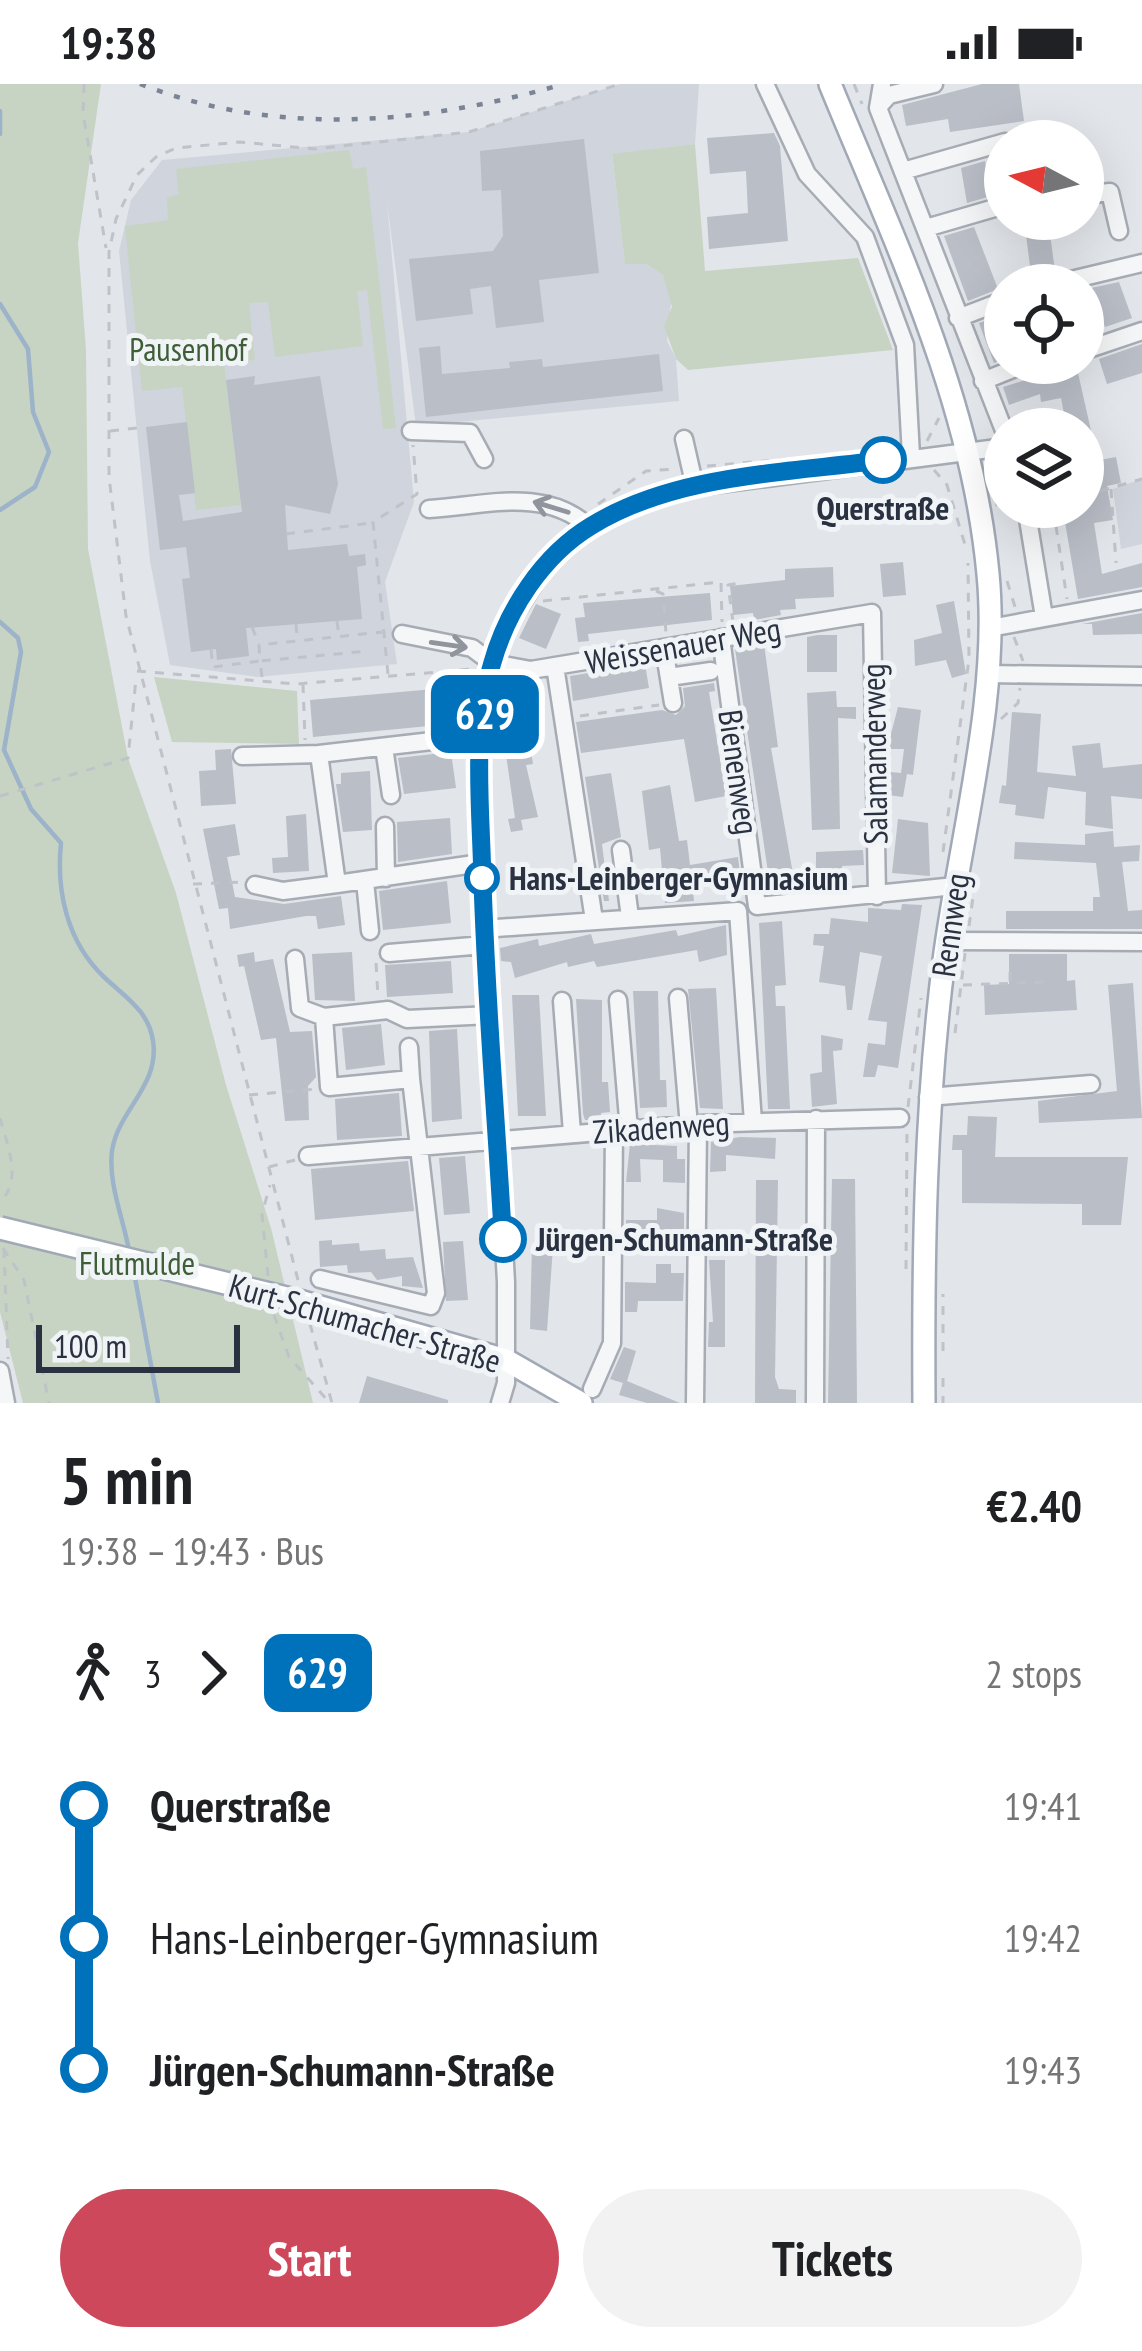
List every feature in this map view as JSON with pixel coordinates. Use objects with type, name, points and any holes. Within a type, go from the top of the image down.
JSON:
[{"type":"main road","name":"Rennweg","points":[[830,84],[935,341],[967,450],[988,574],[987,674],[955,886],[957,941],[928,1097],[924,1403]]},
{"type":"main road","name":"Kurt-Schumacher-Straße","points":[[1,1241],[304,1302],[506,1360],[587,1396]]},
{"type":"street","points":[[765,84],[807,174],[865,237],[905,345],[911,450]]},
{"type":"street","points":[[882,84],[878,108],[997,408]]},
{"type":"street","points":[[878,108],[889,95],[934,84]]},
{"type":"street","points":[[903,171],[984,148]]},
{"type":"street","points":[[1104,193],[1109,192],[1118,231]]},
{"type":"street","points":[[926,228],[984,211]]},
{"type":"street","points":[[1104,272],[1142,263]]},
{"type":"street","points":[[958,318],[984,308]]},
{"type":"street","points":[[1104,341],[1142,332]]},
{"type":"street","points":[[411,431],[470,434],[484,459]]},
{"type":"street","points":[[684,439],[695,487]]},
{"type":"street","points":[[500,1403],[506,1360],[478,781],[492,663],[524,596],[551,557],[589,527],[666,491],[911,450],[984,449]]},
{"type":"street","points":[[429,509],[537,501],[577,515],[589,527]]},
{"type":"street","points":[[1032,528],[1044,617]]},
{"type":"street","points":[[990,628],[1142,600]]},
{"type":"street","name":"Weissenauer Weg","points":[[393,633],[472,648],[492,663],[531,670],[665,639],[728,637],[872,613]]},
{"type":"street","name":"Salamanderweg","points":[[872,613],[877,896]]},
{"type":"street","name":"Bienenweg","points":[[728,637],[748,909],[753,1122]]},
{"type":"street","points":[[665,639],[673,703]]},
{"type":"street","points":[[555,666],[593,920]]},
{"type":"street","points":[[669,677],[711,671]]},
{"type":"street","points":[[987,674],[1142,676]]},
{"type":"street","points":[[242,756],[312,754],[484,736]]},
{"type":"street","points":[[384,747],[391,795]]},
{"type":"street","points":[[312,754],[337,884]]},
{"type":"street","points":[[386,826],[386,878]]},
{"type":"street","points":[[621,850],[630,916]]},
{"type":"street","points":[[255,885],[283,891],[482,863]]},
{"type":"street","points":[[364,881],[370,931]]},
{"type":"street","points":[[389,953],[593,920],[955,886]]},
{"type":"street","points":[[957,941],[1142,944]]},
{"type":"street","points":[[296,958],[300,1008],[324,1017],[388,1010],[406,1019],[491,1015]]},
{"type":"street","points":[[678,998],[694,1125],[694,1403]]},
{"type":"street","points":[[587,1396],[612,1343],[621,1130],[618,1000]]},
{"type":"street","points":[[562,1001],[572,1133]]},
{"type":"street","points":[[324,1017],[329,1087],[411,1078]]},
{"type":"street","points":[[320,1279],[431,1306],[436,1293],[409,1047]]},
{"type":"street","points":[[928,1097],[1091,1084]]},
{"type":"street","points":[[815,1403],[816,1118]]},
{"type":"street","name":"Zikadenweg","points":[[308,1156],[694,1125],[900,1118]]},
{"type":"street","points":[[0,1371],[4,1399]]},
{"type":"path","points":[[84,84],[83,112],[109,252],[109,431],[115,545],[137,671],[332,1403]]},
{"type":"path","points":[[109,252],[116,219],[137,175],[156,157],[176,148],[240,142],[316,148],[469,132],[620,84]]},
{"type":"path","points":[[911,450],[935,430],[938,406]]},
{"type":"path","points":[[109,431],[137,428]]},
{"type":"path","points":[[286,534],[373,522],[416,494],[411,431]]},
{"type":"path","points":[[589,527],[598,502],[646,471],[793,458]]},
{"type":"path","points":[[1104,492],[1142,479]]},
{"type":"path","points":[[1111,490],[1116,563]]},
{"type":"path","points":[[373,522],[393,633],[388,676]]},
{"type":"path","points":[[1060,528],[1069,613]]},
{"type":"path","points":[[1064,574],[1073,572]]},
{"type":"path","points":[[988,574],[1011,583],[1013,635],[1024,653],[1018,703],[998,731]]},
{"type":"path","points":[[524,596],[543,601],[721,582],[728,637]]},
{"type":"path","points":[[728,637],[728,585],[740,583]]},
{"type":"path","points":[[656,588],[656,595],[663,594],[665,639]]},
{"type":"path","points":[[337,621],[339,637]]},
{"type":"path","points":[[296,624],[297,641]]},
{"type":"path","points":[[252,627],[262,680]]},
{"type":"path","points":[[259,645],[393,633]]},
{"type":"path","points":[[211,650],[213,667],[369,651]]},
{"type":"path","points":[[137,671],[303,683],[492,663]]},
{"type":"path","points":[[0,796],[128,758],[137,671]]},
{"type":"path","points":[[303,683],[312,754]]},
{"type":"path","points":[[563,719],[673,703]]},
{"type":"path","points":[[955,1034],[961,985],[957,941],[978,867]]},
{"type":"path","points":[[192,884],[230,878]]},
{"type":"path","points":[[1010,972],[1010,983]]},
{"type":"path","points":[[961,985],[1047,982]]},
{"type":"path","points":[[249,1094],[329,1087]]},
{"type":"path","points":[[0,1118],[12,1182],[0,1202]]},
{"type":"path","points":[[269,1167],[308,1156]]},
{"type":"path","points":[[1,1241],[8,1267],[4,1399]]},
{"type":"path","points":[[1,1241],[24,1280],[50,1403]]},
{"type":"path","points":[[943,1289],[943,1403]]},
{"type":"shaded area","points":[[620,84],[699,84],[695,144],[612,155],[625,263],[646,264],[663,275],[672,293],[667,341],[676,359],[679,401],[416,426],[387,202],[414,502],[385,582],[397,664],[257,677],[170,665],[150,561],[119,251],[131,200],[162,160],[469,132]]},
{"type":"shaded area","points":[[1142,479],[1142,544],[1121,549],[1113,489]]},
{"type":"green space","name":"Flutmulde","points":[[0,84],[101,84],[78,243],[86,350],[88,549],[128,758],[176,893],[226,1085],[271,1228],[313,1403],[23,1403],[0,1312]]},
{"type":"green space","points":[[695,144],[705,271],[858,258],[893,350],[688,370],[676,359],[664,326],[672,307],[663,275],[646,264],[625,264],[612,154]]},
{"type":"green space","name":"Pausenhof","points":[[349,150],[353,169],[366,167],[396,428],[383,429],[367,290],[357,291],[363,346],[275,357],[268,302],[249,303],[255,360],[224,364],[241,505],[196,510],[182,387],[142,391],[125,226],[168,220],[167,198],[179,194],[176,169]]},
{"type":"green space","points":[[154,677],[297,691],[299,744],[172,742]]},
{"type":"building","points":[[982,84],[1019,84],[1024,120],[984,120],[984,127],[950,132],[948,119],[906,126],[902,105]]},
{"type":"building","points":[[774,133],[780,146],[788,241],[709,249],[707,217],[748,213],[746,171],[710,174],[707,138]]},
{"type":"building","points":[[584,139],[599,273],[539,280],[544,322],[496,328],[491,286],[470,289],[473,314],[416,321],[409,259],[493,251],[503,236],[501,190],[482,191],[480,151]]},
{"type":"building","points":[[984,161],[984,198],[967,203],[961,168]]},
{"type":"building","points":[[974,227],[988,264],[984,264],[984,295],[968,301],[944,236]]},
{"type":"building","points":[[1027,240],[1051,240],[1054,264],[1030,264]]},
{"type":"building","points":[[1119,282],[1132,318],[1105,327],[1104,285]]},
{"type":"building","points":[[1142,344],[1142,373],[1107,384],[1104,357]]},
{"type":"building","points":[[440,346],[442,374],[510,368],[509,362],[542,359],[543,367],[659,354],[663,391],[426,417],[419,348]]},
{"type":"building","points":[[255,376],[254,385],[320,376],[338,484],[330,514],[285,505],[288,550],[347,544],[349,556],[365,554],[366,565],[357,567],[362,619],[246,628],[249,656],[217,660],[216,649],[191,652],[182,579],[190,578],[186,547],[160,550],[146,427],[187,422],[195,493],[179,495],[183,521],[242,512],[226,380]]},
{"type":"building","points":[[1080,384],[1086,408],[1063,408],[1061,398],[1041,402],[1040,394],[1009,405],[1003,387]]},
{"type":"building","points":[[1116,457],[1121,483],[1107,486],[1113,520],[1104,521],[1104,459]]},
{"type":"building","points":[[1066,528],[1095,528],[1102,574],[1142,563],[1142,587],[1078,599]]},
{"type":"building","points":[[903,562],[906,595],[883,597],[880,564]]},
{"type":"building","points":[[833,567],[834,597],[795,599],[796,609],[754,620],[753,613],[733,615],[730,586],[785,580],[785,569]]},
{"type":"building","points":[[710,593],[712,620],[588,634],[589,641],[578,642],[575,618],[585,617],[583,603]]},
{"type":"building","points":[[954,601],[966,674],[952,678],[946,660],[915,666],[914,640],[942,633],[936,605]]},
{"type":"building","points":[[536,604],[561,614],[546,649],[519,638]]},
{"type":"building","points":[[1142,613],[1142,634],[1093,635],[1092,624],[1082,624]]},
{"type":"building","points":[[837,635],[837,672],[807,672],[807,637]]},
{"type":"building","points":[[764,644],[778,747],[771,748],[793,874],[816,873],[816,852],[863,850],[864,865],[842,866],[843,884],[770,886],[735,649]]},
{"type":"building","points":[[645,664],[649,688],[573,701],[570,676]]},
{"type":"building","points":[[714,683],[715,691],[709,692],[726,796],[695,802],[684,739],[581,753],[576,722],[662,710],[676,715],[685,706],[683,688]]},
{"type":"building","points":[[457,687],[461,723],[313,737],[310,700]]},
{"type":"building","points":[[836,691],[837,707],[856,707],[856,719],[838,718],[840,829],[812,830],[807,693]]},
{"type":"building","points":[[898,707],[921,710],[913,775],[907,774],[903,797],[888,795],[890,772],[901,773],[904,749],[887,749]]},
{"type":"building","points":[[1012,712],[1041,714],[1037,772],[1076,776],[1072,746],[1100,743],[1103,768],[1142,764],[1142,799],[1111,796],[1113,829],[1085,825],[1086,792],[1048,787],[1044,819],[1015,815],[1016,805],[999,803],[1002,785],[1006,786]]},
{"type":"building","points":[[527,728],[533,764],[526,765],[538,817],[521,820],[523,830],[511,832],[508,819],[515,818],[504,740],[512,738],[511,731]]},
{"type":"building","points":[[231,749],[236,804],[201,806],[199,771],[216,770],[215,750]]},
{"type":"building","points":[[451,752],[456,788],[404,794],[398,758]]},
{"type":"building","points":[[370,771],[372,830],[343,832],[336,784],[341,784],[341,773]]},
{"type":"building","points":[[611,773],[621,837],[602,844],[609,901],[604,901],[585,777]]},
{"type":"building","points":[[670,785],[679,841],[687,840],[690,865],[738,857],[742,890],[721,894],[718,877],[692,881],[694,901],[665,903],[660,848],[649,850],[642,791]]},
{"type":"building","points":[[306,814],[309,871],[273,873],[272,858],[288,857],[286,816]]},
{"type":"building","points":[[450,818],[452,854],[398,862],[397,822]]},
{"type":"building","points":[[898,819],[928,823],[930,876],[892,873]]},
{"type":"building","points":[[235,824],[240,855],[227,857],[235,897],[284,904],[341,896],[345,925],[318,929],[316,916],[306,916],[230,929],[228,908],[219,909],[203,829]]},
{"type":"building","points":[[1113,831],[1114,847],[1140,845],[1139,861],[1122,862],[1128,911],[1142,910],[1142,929],[1006,929],[1006,911],[1093,911],[1093,897],[1100,897],[1096,863],[1014,859],[1015,842],[1085,845],[1085,834]]},
{"type":"building","points":[[447,881],[451,923],[383,930],[379,891]]},
{"type":"building","points":[[902,904],[922,905],[898,1068],[878,1065],[875,1077],[863,1077],[868,1043],[885,1045],[887,1022],[868,1020],[882,956],[860,952],[852,1010],[847,1010],[845,986],[819,982],[824,946],[813,945],[814,934],[829,934],[831,918],[868,922],[868,908],[901,910]]},
{"type":"building","points":[[782,921],[786,985],[775,986],[776,1006],[785,1006],[790,1109],[768,1109],[759,923]]},
{"type":"building","points":[[726,925],[727,955],[699,962],[697,950],[597,967],[594,961],[568,967],[567,962],[515,978],[511,962],[501,961],[500,948],[538,939],[539,946],[591,934],[594,944],[676,930],[678,936]]},
{"type":"building","points":[[254,952],[255,962],[273,959],[290,1032],[312,1031],[316,1077],[308,1086],[309,1120],[285,1121],[276,1038],[261,1040],[244,966],[239,967],[237,955]]},
{"type":"building","points":[[352,952],[355,1001],[315,1000],[312,954]]},
{"type":"building","points":[[1009,954],[1067,954],[1067,981],[1075,980],[1077,1010],[985,1015],[984,985],[1009,984]]},
{"type":"building","points":[[451,961],[453,993],[387,997],[385,965]]},
{"type":"building","points":[[1133,983],[1142,1118],[1039,1123],[1038,1101],[1117,1091],[1108,985]]},
{"type":"building","points":[[716,988],[723,1109],[700,1108],[688,989]]},
{"type":"building","points":[[633,991],[658,991],[660,1080],[666,1080],[667,1107],[640,1108]]},
{"type":"building","points":[[512,995],[539,995],[546,1116],[518,1116]]},
{"type":"building","points":[[576,999],[602,1000],[602,1082],[608,1082],[610,1112],[601,1113],[601,1119],[585,1120],[583,1114]]},
{"type":"building","points":[[381,1024],[385,1065],[346,1070],[342,1028]]},
{"type":"building","points":[[457,1029],[462,1119],[432,1122],[429,1031]]},
{"type":"building","points":[[821,1035],[843,1039],[842,1050],[833,1051],[837,1104],[812,1107],[810,1074],[822,1072]]},
{"type":"building","points":[[399,1093],[402,1136],[337,1140],[335,1099]]},
{"type":"building","points":[[968,1116],[997,1117],[995,1157],[1128,1157],[1121,1225],[1082,1225],[1082,1204],[962,1203],[962,1150],[952,1150],[953,1135],[967,1135]]},
{"type":"building","points":[[776,1138],[775,1159],[726,1155],[726,1171],[710,1172],[711,1142]]},
{"type":"building","points":[[630,1144],[677,1146],[677,1159],[685,1159],[685,1183],[663,1182],[663,1160],[640,1159],[641,1182],[626,1182]]},
{"type":"building","points":[[465,1156],[470,1213],[444,1215],[439,1158]]},
{"type":"building","points":[[408,1161],[414,1211],[315,1220],[311,1169]]},
{"type":"building","points":[[832,1179],[855,1179],[857,1403],[828,1403]]},
{"type":"building","points":[[756,1180],[778,1180],[775,1377],[779,1389],[796,1390],[796,1403],[755,1403]]},
{"type":"building","points":[[657,1208],[684,1213],[684,1243],[639,1242],[639,1251],[626,1251],[626,1220],[657,1220]]},
{"type":"building","points":[[332,1240],[332,1245],[359,1243],[360,1251],[385,1249],[386,1259],[413,1257],[423,1288],[402,1286],[402,1276],[377,1280],[371,1272],[348,1273],[347,1265],[320,1267],[319,1241]]},
{"type":"building","points":[[463,1241],[468,1300],[446,1301],[443,1242]]},
{"type":"building","points":[[532,1245],[553,1247],[547,1331],[530,1329]]},
{"type":"building","points":[[709,1260],[725,1260],[725,1347],[708,1347],[709,1322],[713,1322]]},
{"type":"building","points":[[656,1264],[671,1264],[671,1273],[684,1273],[683,1301],[638,1301],[637,1312],[625,1312],[625,1282],[656,1283]]},
{"type":"building","points":[[624,1347],[636,1351],[627,1381],[680,1403],[647,1403],[619,1395],[623,1383],[610,1379]]},
{"type":"building","points":[[367,1376],[448,1400],[448,1403],[359,1403]]},
{"type":"waterway","points":[[0,111],[0,134]]},
{"type":"waterway","points":[[0,304],[28,349],[33,412],[49,452],[35,487],[0,510]]},
{"type":"waterway","points":[[0,622],[18,638],[21,652],[4,750],[31,809],[61,843],[63,897],[81,948],[151,1030],[150,1071],[112,1151],[114,1188],[129,1250]]},
{"type":"waterway","points":[[133,1267],[158,1403]]},
{"type":"railway","points":[[140,84],[245,112],[352,119],[458,108],[564,84]]},
{"type":"bus line","name":"629","points":[[503,1239],[478,781],[492,663],[511,620],[551,557],[589,527],[630,506],[666,491],[883,460]]},
{"type":"place","name":"Querstraße","points":[[883,460]]},
{"type":"place","name":"Hans-Leinberger-Gymnasium","points":[[482,878]]},
{"type":"place","name":"Jürgen-Schumann-Straße","points":[[503,1239]]}]
